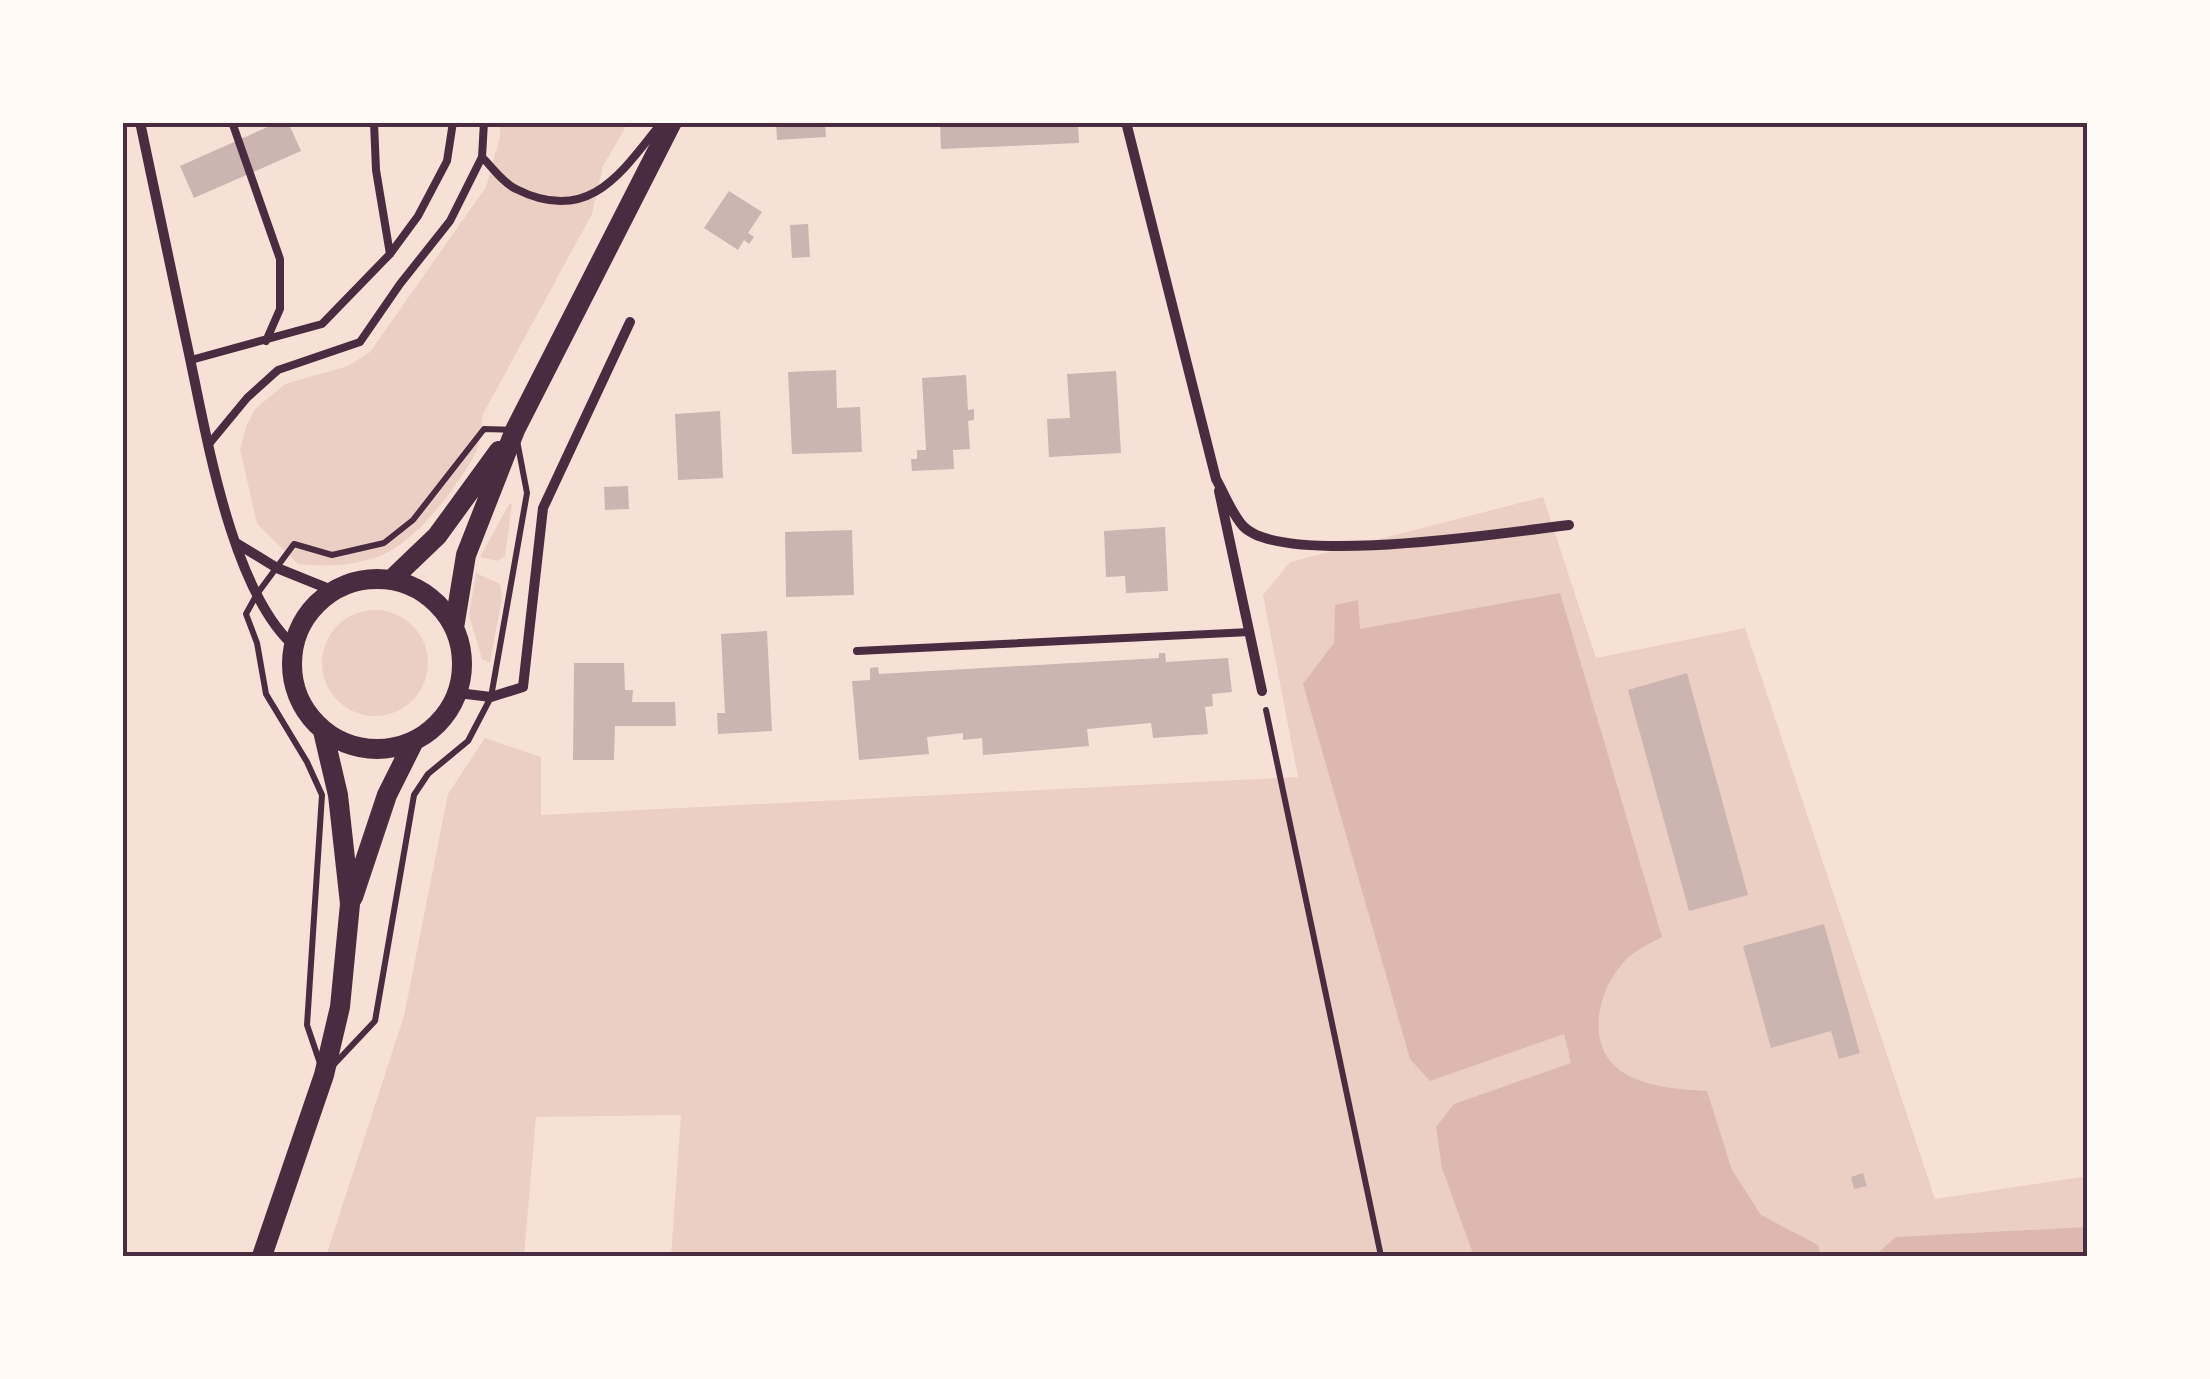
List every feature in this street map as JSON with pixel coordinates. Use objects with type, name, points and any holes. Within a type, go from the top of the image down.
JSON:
[{"type":"main road","points":[[454,628],[466,555],[514,430],[672,122]]},
{"type":"main road","points":[[392,580],[437,536],[514,430]]},
{"type":"main road","points":[[372,579],[392,580],[417,589],[439,606],[462,649],[462,672],[458,693],[448,713],[433,729],[414,742],[391,749],[367,749],[344,743],[324,731],[308,713],[296,692],[294,646],[302,624],[334,591],[372,579]]},
{"type":"main road","points":[[262,1256],[324,1075],[340,1008],[350,904],[338,795],[324,731]]},
{"type":"main road","points":[[350,904],[387,795],[414,742]]},
{"type":"street","points":[[140,122],[209,444],[235,542],[276,630],[294,646]]},
{"type":"street","points":[[1126,122],[1216,479],[1262,691]]},
{"type":"street","points":[[458,693],[491,697],[522,687],[543,508],[630,322]]},
{"type":"street","points":[[1216,479],[1244,528],[1283,544],[1400,544],[1568,525]]},
{"type":"street","points":[[235,542],[277,568],[334,591]]},
{"type":"lane","points":[[232,122],[280,259],[280,310],[266,341]]},
{"type":"lane","points":[[374,122],[376,170],[390,254]]},
{"type":"lane","points":[[191,360],[322,324],[390,254],[418,216],[447,161],[453,122]]},
{"type":"lane","points":[[209,444],[247,398],[278,370],[360,342],[450,221],[482,157],[484,122]]},
{"type":"lane","points":[[482,157],[514,188],[552,200],[586,199],[617,178],[662,122]]},
{"type":"lane","points":[[857,652],[1250,632]]},
{"type":"path","points":[[294,544],[332,555],[384,543],[413,520],[484,429],[514,430],[527,493],[491,697],[468,741],[428,774],[414,795],[376,1021],[324,1075]]},
{"type":"path","points":[[246,614],[266,694],[308,762],[322,796]]},
{"type":"path","points":[[1262,691],[1381,1256]]},
{"type":"shaded area","points":[[500,123],[574,123],[576,127],[579,123],[628,123],[603,166],[592,214],[483,414],[476,452],[448,495],[409,538],[382,555],[341,565],[298,564],[257,524],[240,449],[246,427],[255,409],[285,384],[348,366],[370,352],[486,187]]},
{"type":"shaded area","points":[[1543,497],[1596,658],[1745,628],[1935,1199],[2088,1176],[2087,1256],[671,1256],[681,1115],[536,1117],[524,1256],[326,1256],[404,1016],[448,794],[485,738],[541,757],[541,815],[1298,777],[1263,595],[1290,562]]},
{"type":"shaded area","points":[[509,504],[505,556],[497,561],[480,557]]},
{"type":"shaded area","points":[[476,573],[500,584],[502,598],[490,663],[482,659],[469,615]]},
{"type":"shaded area","points":[[1560,593],[1662,937],[1629,957],[1609,983],[1599,1016],[1603,1048],[1611,1062],[1634,1078],[1665,1087],[1707,1091],[1732,1170],[1761,1215],[1818,1245],[1821,1256],[1479,1256],[1472,1251],[1442,1168],[1436,1127],[1454,1104],[1571,1063],[1564,1034],[1430,1081],[1410,1059],[1303,684],[1334,643],[1335,605],[1358,600],[1360,629]]},
{"type":"shaded area","points":[[375,610],[395,614],[412,626],[424,643],[428,663],[424,683],[412,700],[395,712],[375,716],[355,712],[338,700],[326,683],[322,663],[326,643],[338,626],[355,614]]},
{"type":"shaded area","points":[[2087,1227],[2087,1256],[1874,1256],[1896,1237]]},
{"type":"building","points":[[279,122],[288,122],[301,151],[194,198],[180,166]]},
{"type":"building","points":[[776,122],[825,122],[826,137],[777,140]]},
{"type":"building","points":[[940,122],[1078,122],[1079,143],[941,149]]},
{"type":"building","points":[[729,191],[762,212],[748,233],[754,237],[749,244],[744,240],[738,250],[704,228]]},
{"type":"building","points":[[808,224],[810,257],[792,258],[790,225]]},
{"type":"building","points":[[836,370],[837,408],[860,407],[862,452],[792,454],[788,372]]},
{"type":"building","points":[[1116,371],[1121,453],[1049,457],[1047,419],[1070,418],[1067,374]]},
{"type":"building","points":[[966,375],[968,410],[974,409],[974,420],[968,421],[970,449],[953,450],[954,469],[912,471],[911,459],[917,459],[917,450],[926,450],[922,378]]},
{"type":"building","points":[[720,411],[723,478],[678,480],[675,414]]},
{"type":"building","points":[[628,486],[629,509],[605,510],[604,487]]},
{"type":"building","points":[[1165,527],[1168,591],[1126,593],[1125,576],[1106,577],[1104,531]]},
{"type":"building","points":[[852,530],[854,595],[786,597],[785,532]]},
{"type":"building","points":[[767,631],[772,731],[718,734],[717,713],[725,713],[721,634]]},
{"type":"building","points":[[1159,653],[1165,653],[1166,662],[1228,658],[1232,692],[1212,694],[1213,706],[1205,707],[1208,734],[1153,738],[1151,723],[1087,729],[1089,746],[983,755],[982,738],[963,740],[963,733],[927,737],[929,754],[859,760],[852,681],[870,680],[870,668],[878,667],[879,674],[1159,658]]},
{"type":"building","points":[[574,663],[624,663],[625,690],[633,690],[632,702],[675,702],[676,726],[615,726],[614,760],[573,760]]},
{"type":"building","points":[[1687,673],[1748,895],[1689,911],[1628,690]]},
{"type":"building","points":[[1824,924],[1860,1053],[1839,1059],[1831,1031],[1771,1048],[1743,946]]},
{"type":"building","points":[[1863,1173],[1867,1186],[1854,1189],[1851,1177]]}]
